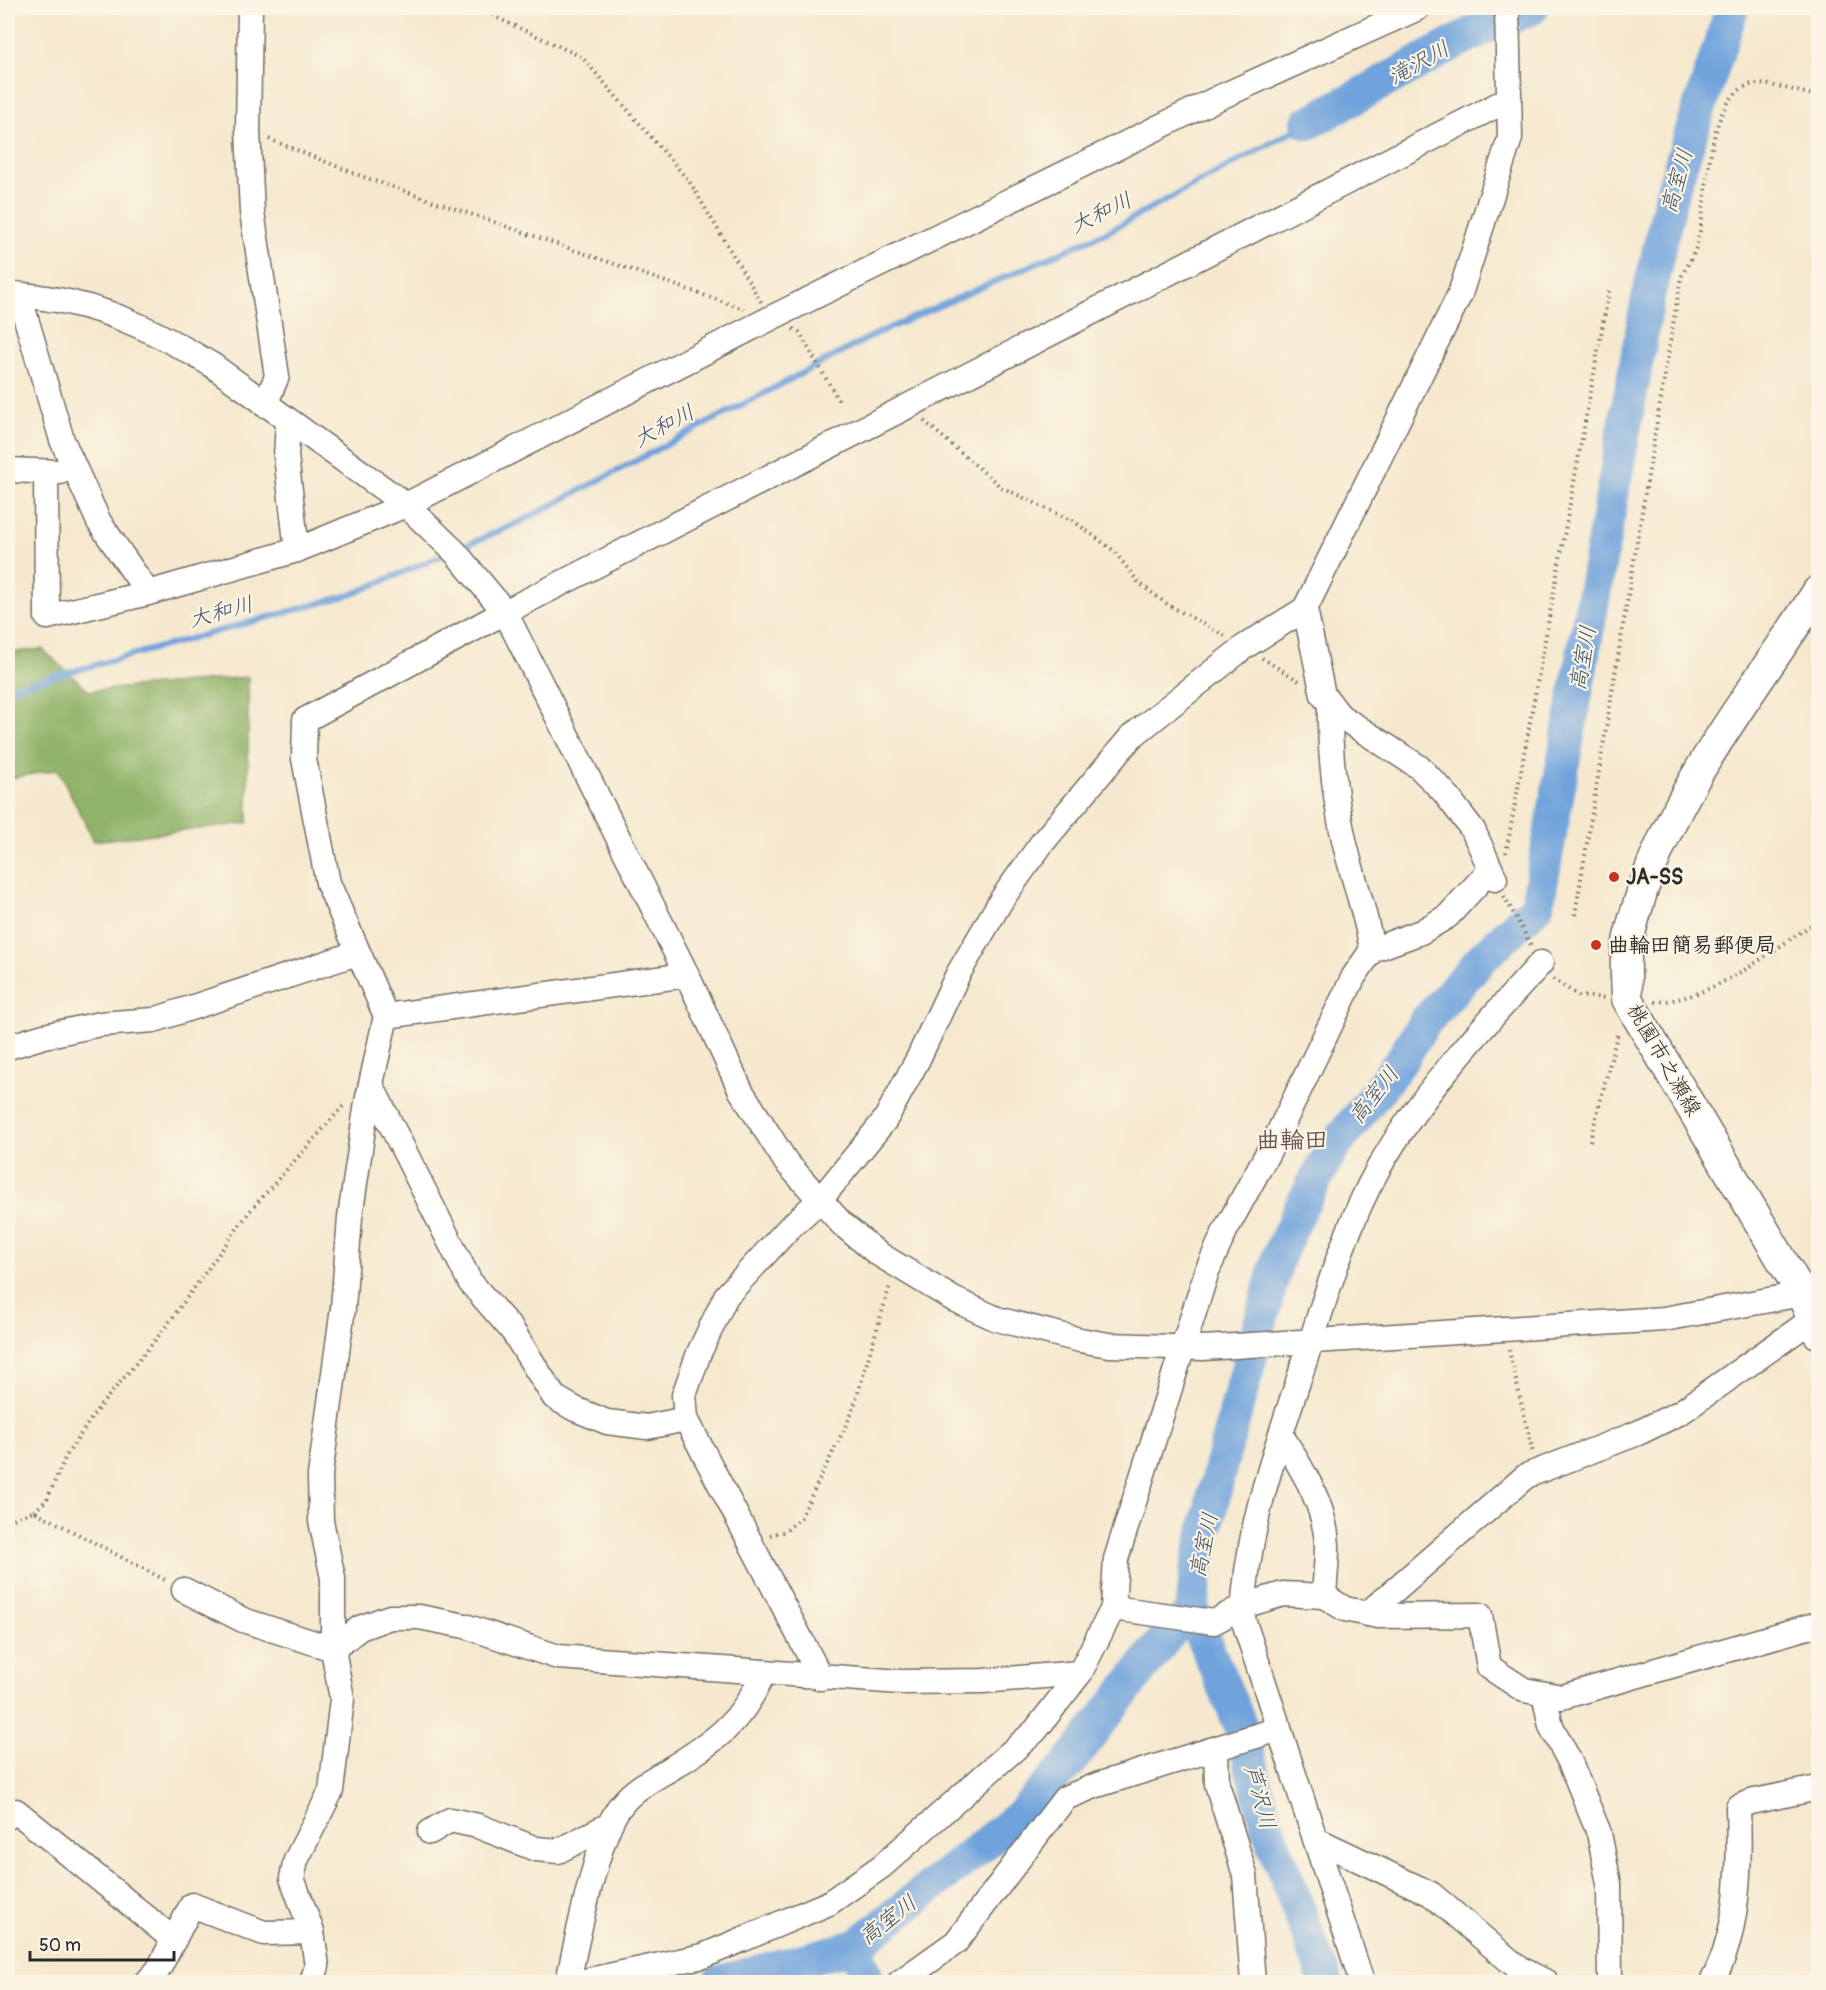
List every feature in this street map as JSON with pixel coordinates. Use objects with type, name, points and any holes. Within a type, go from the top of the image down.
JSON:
[{"type":"main road","name":"桃園市之瀬線","points":[[1813,1310],[1627,999],[1626,957],[1636,910],[1671,820],[1707,755],[1818,591]]},
{"type":"street","points":[[250,8],[248,130],[252,212],[277,376],[265,405]]},
{"type":"street","points":[[46,472],[47,617],[148,594],[297,550],[411,510],[771,318],[1216,99],[1418,8]]},
{"type":"street","points":[[821,1678],[686,1419],[684,1395],[699,1353],[726,1296],[790,1227],[820,1200],[885,1120],[918,1059],[958,974],[1002,899],[1042,843],[1131,736],[1244,647],[1305,609],[1460,294],[1510,138],[1507,8]]},
{"type":"street","points":[[312,1983],[317,1966],[312,1932],[292,1878],[296,1860],[331,1791],[342,1699],[333,1649],[333,1578],[321,1521],[320,1475],[344,1308],[350,1217],[371,1085],[386,1016],[328,883],[304,759],[305,720],[500,606],[907,407],[1509,95]]},
{"type":"street","points":[[148,594],[99,522],[62,440],[10,294],[73,303],[152,332],[212,365],[411,510],[455,552],[500,606],[687,975],[741,1091],[786,1162],[842,1224],[896,1265],[953,1299],[997,1319],[1038,1331],[1109,1345],[1194,1347],[1813,1310]]},
{"type":"street","points":[[288,422],[286,456],[297,550]]},
{"type":"street","points":[[8,470],[78,473]]},
{"type":"street","points":[[1305,609],[1326,699],[1329,744],[1348,858],[1367,921],[1372,950]]},
{"type":"street","points":[[580,1983],[703,1956],[829,1903],[882,1866],[1035,1731],[1080,1673],[1123,1610],[1116,1559],[1194,1347],[1207,1271],[1226,1229],[1277,1136],[1354,976],[1372,950],[1420,932],[1448,916],[1493,876],[1473,830],[1444,792],[1419,767],[1341,716],[1326,699]]},
{"type":"street","points":[[8,1047],[44,1036],[100,1024],[154,1020],[357,953]]},
{"type":"street","points":[[1362,1983],[1315,1839],[1273,1731],[1243,1618],[1244,1582],[1257,1509],[1308,1340],[1347,1237],[1378,1169],[1464,1047],[1540,963]]},
{"type":"street","points":[[386,1016],[687,975]]},
{"type":"street","points":[[371,1085],[470,1282],[512,1330],[554,1397],[576,1410],[607,1422],[647,1427],[686,1419]]},
{"type":"street","points":[[1367,1614],[1526,1476],[1638,1433],[1681,1412],[1813,1310]]},
{"type":"street","points":[[1281,1435],[1307,1478],[1322,1515],[1327,1545],[1324,1596]]},
{"type":"street","points":[[184,1590],[243,1620],[333,1649]]},
{"type":"street","points":[[1123,1610],[1214,1622],[1243,1606],[1283,1594],[1324,1596],[1345,1609],[1367,1614],[1480,1615],[1489,1667],[1524,1690],[1562,1697],[1818,1624]]},
{"type":"street","points":[[333,1649],[360,1628],[390,1617],[419,1617],[465,1626],[558,1657],[821,1678],[901,1682],[983,1681],[1080,1673]]},
{"type":"street","points":[[568,1983],[580,1925],[609,1825],[620,1805],[637,1789],[709,1746],[736,1720],[755,1693],[763,1673]]},
{"type":"street","points":[[1544,1694],[1551,1726],[1570,1762],[1599,1833],[1609,1884],[1610,1983]]},
{"type":"street","points":[[900,1983],[956,1942],[1065,1798],[1097,1785],[1273,1731]]},
{"type":"street","points":[[1221,1748],[1220,1795],[1245,1875],[1253,1983]]},
{"type":"street","points":[[1712,1983],[1722,1965],[1730,1932],[1740,1860],[1738,1807],[1750,1802],[1818,1788]]},
{"type":"street","points":[[8,1817],[16,1810],[174,1940]]},
{"type":"street","points":[[430,1832],[450,1820],[478,1826],[536,1849],[558,1851],[609,1825]]},
{"type":"street","points":[[1315,1839],[1431,1894],[1517,1967],[1546,1983]]},
{"type":"street","points":[[147,1983],[158,1970],[192,1905],[264,1933],[312,1932]]},
{"type":"path","points":[[476,8],[582,57],[689,181],[771,318]]},
{"type":"path","points":[[1575,915],[1681,278],[1697,245],[1717,124],[1732,99],[1747,86],[1766,85],[1818,96]]},
{"type":"path","points":[[248,130],[361,176],[771,318]]},
{"type":"path","points":[[1609,291],[1509,846],[1493,876],[1540,963],[1557,984],[1579,996],[1657,1003],[1701,993],[1743,970],[1818,921]]},
{"type":"path","points":[[799,332],[839,401]]},
{"type":"path","points":[[907,407],[1001,487],[1075,522],[1114,551],[1138,583],[1167,604],[1244,647],[1326,699]]},
{"type":"path","points":[[1590,1141],[1619,1032]]},
{"type":"path","points":[[8,1521],[34,1510],[45,1501],[66,1456],[97,1410],[162,1332],[250,1211],[341,1106],[371,1085]]},
{"type":"path","points":[[749,1540],[786,1531],[801,1517],[852,1413],[896,1265]]},
{"type":"path","points":[[1504,1329],[1537,1472]]},
{"type":"path","points":[[34,1510],[184,1590]]},
{"type":"green space","points":[[42,649],[89,691],[248,677],[248,823],[94,841],[58,769],[8,779],[8,653]]},
{"type":"waterway","name":"滝沢川","points":[[1308,123],[1473,33],[1532,8]]},
{"type":"waterway","name":"高室川","points":[[720,1982],[856,1946],[1023,1813],[1069,1763],[1170,1632],[1192,1613],[1196,1571],[1221,1464],[1279,1255],[1301,1207],[1331,1151],[1400,1062],[1425,1022],[1484,956],[1537,906],[1649,293],[1673,189],[1732,8]]},
{"type":"waterway","name":"大和川","points":[[460,548],[522,521],[878,333],[1109,231],[1308,123]]},
{"type":"waterway","name":"大和川","points":[[8,689],[353,594],[448,553]]},
{"type":"waterway","name":"芦沢川","points":[[1192,1613],[1240,1724],[1268,1829],[1326,1982]]},
{"type":"waterway","points":[[856,1946],[868,1982]]},
{"type":"place","name":"JA-SS","points":[[1614,877]]},
{"type":"place","name":"曲輪田簡易郵便局","points":[[1596,945]]},
{"type":"district","name":"曲輪田","points":[[1292,1140]]}]
